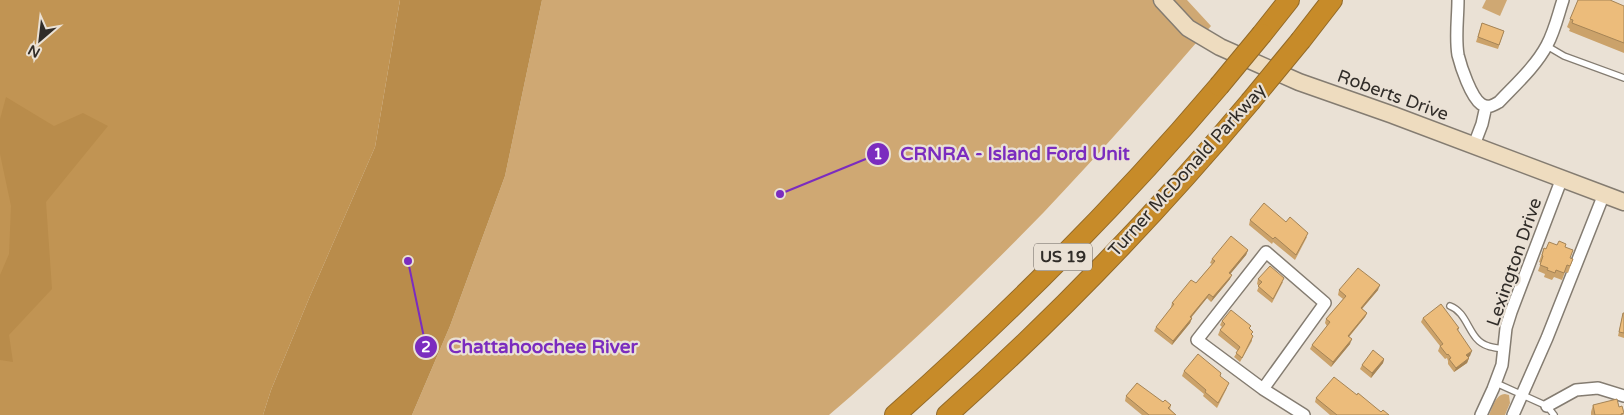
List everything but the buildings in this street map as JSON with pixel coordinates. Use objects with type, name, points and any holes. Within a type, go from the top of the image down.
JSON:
[{"type":"highway","name":"Turner McDonald Parkway","points":[[895,415],[959,358],[1051,270],[1145,171],[1219,86],[1289,0]]},
{"type":"highway","name":"Turner McDonald Parkway","points":[[947,415],[1092,276],[1174,189],[1250,102],[1332,0]]},
{"type":"street","name":"Roberts Drive","points":[[1162,0],[1188,28],[1220,47],[1298,82],[1474,145],[1624,202]]},
{"type":"street","points":[[1458,0],[1458,54],[1463,74],[1477,100],[1486,106],[1493,106],[1499,102],[1536,62],[1555,28],[1562,0]]},
{"type":"street","points":[[1474,145],[1486,106]]},
{"type":"street","name":"Lexington Drive","points":[[1481,415],[1502,365],[1506,328],[1562,178]]},
{"type":"street","points":[[1513,415],[1604,194]]},
{"type":"street","points":[[1263,390],[1325,303],[1266,252],[1197,340],[1263,390],[1304,415]]},
{"type":"street","points":[[1551,411],[1576,390],[1598,388],[1624,396]]},
{"type":"lane","points":[[1546,46],[1564,56],[1624,78]]},
{"type":"lane","points":[[1450,306],[1456,308],[1461,313],[1476,338],[1482,343],[1504,349]]},
{"type":"lane","points":[[1496,383],[1551,411]]},
{"type":"shaded area","points":[[0,0],[400,0],[375,147],[310,296],[271,390],[263,415],[0,415]]},
{"type":"shaded area","points":[[400,0],[542,0],[505,176],[450,326],[412,415],[263,415],[271,390],[310,296],[375,147]]},
{"type":"shaded area","points":[[542,0],[1187,0],[1211,26],[1107,143],[1018,238],[912,341],[829,415],[412,415],[450,326],[505,176]]},
{"type":"shaded area","points":[[1486,0],[1507,0],[1500,16],[1482,8]]},
{"type":"shaded area","points":[[6,97],[54,126],[83,113],[108,126],[46,202],[52,289],[9,335],[13,362],[0,360],[0,275],[9,254],[11,206],[0,154],[0,119]]},
{"type":"shaded area","points":[[1505,394],[1509,395],[1510,403],[1505,415],[1489,415],[1497,399]]},
{"type":"place","name":"CRNRA - Island Ford Unit","points":[[780,194]]},
{"type":"place","name":"Chattahoochee River","points":[[408,261]]}]
